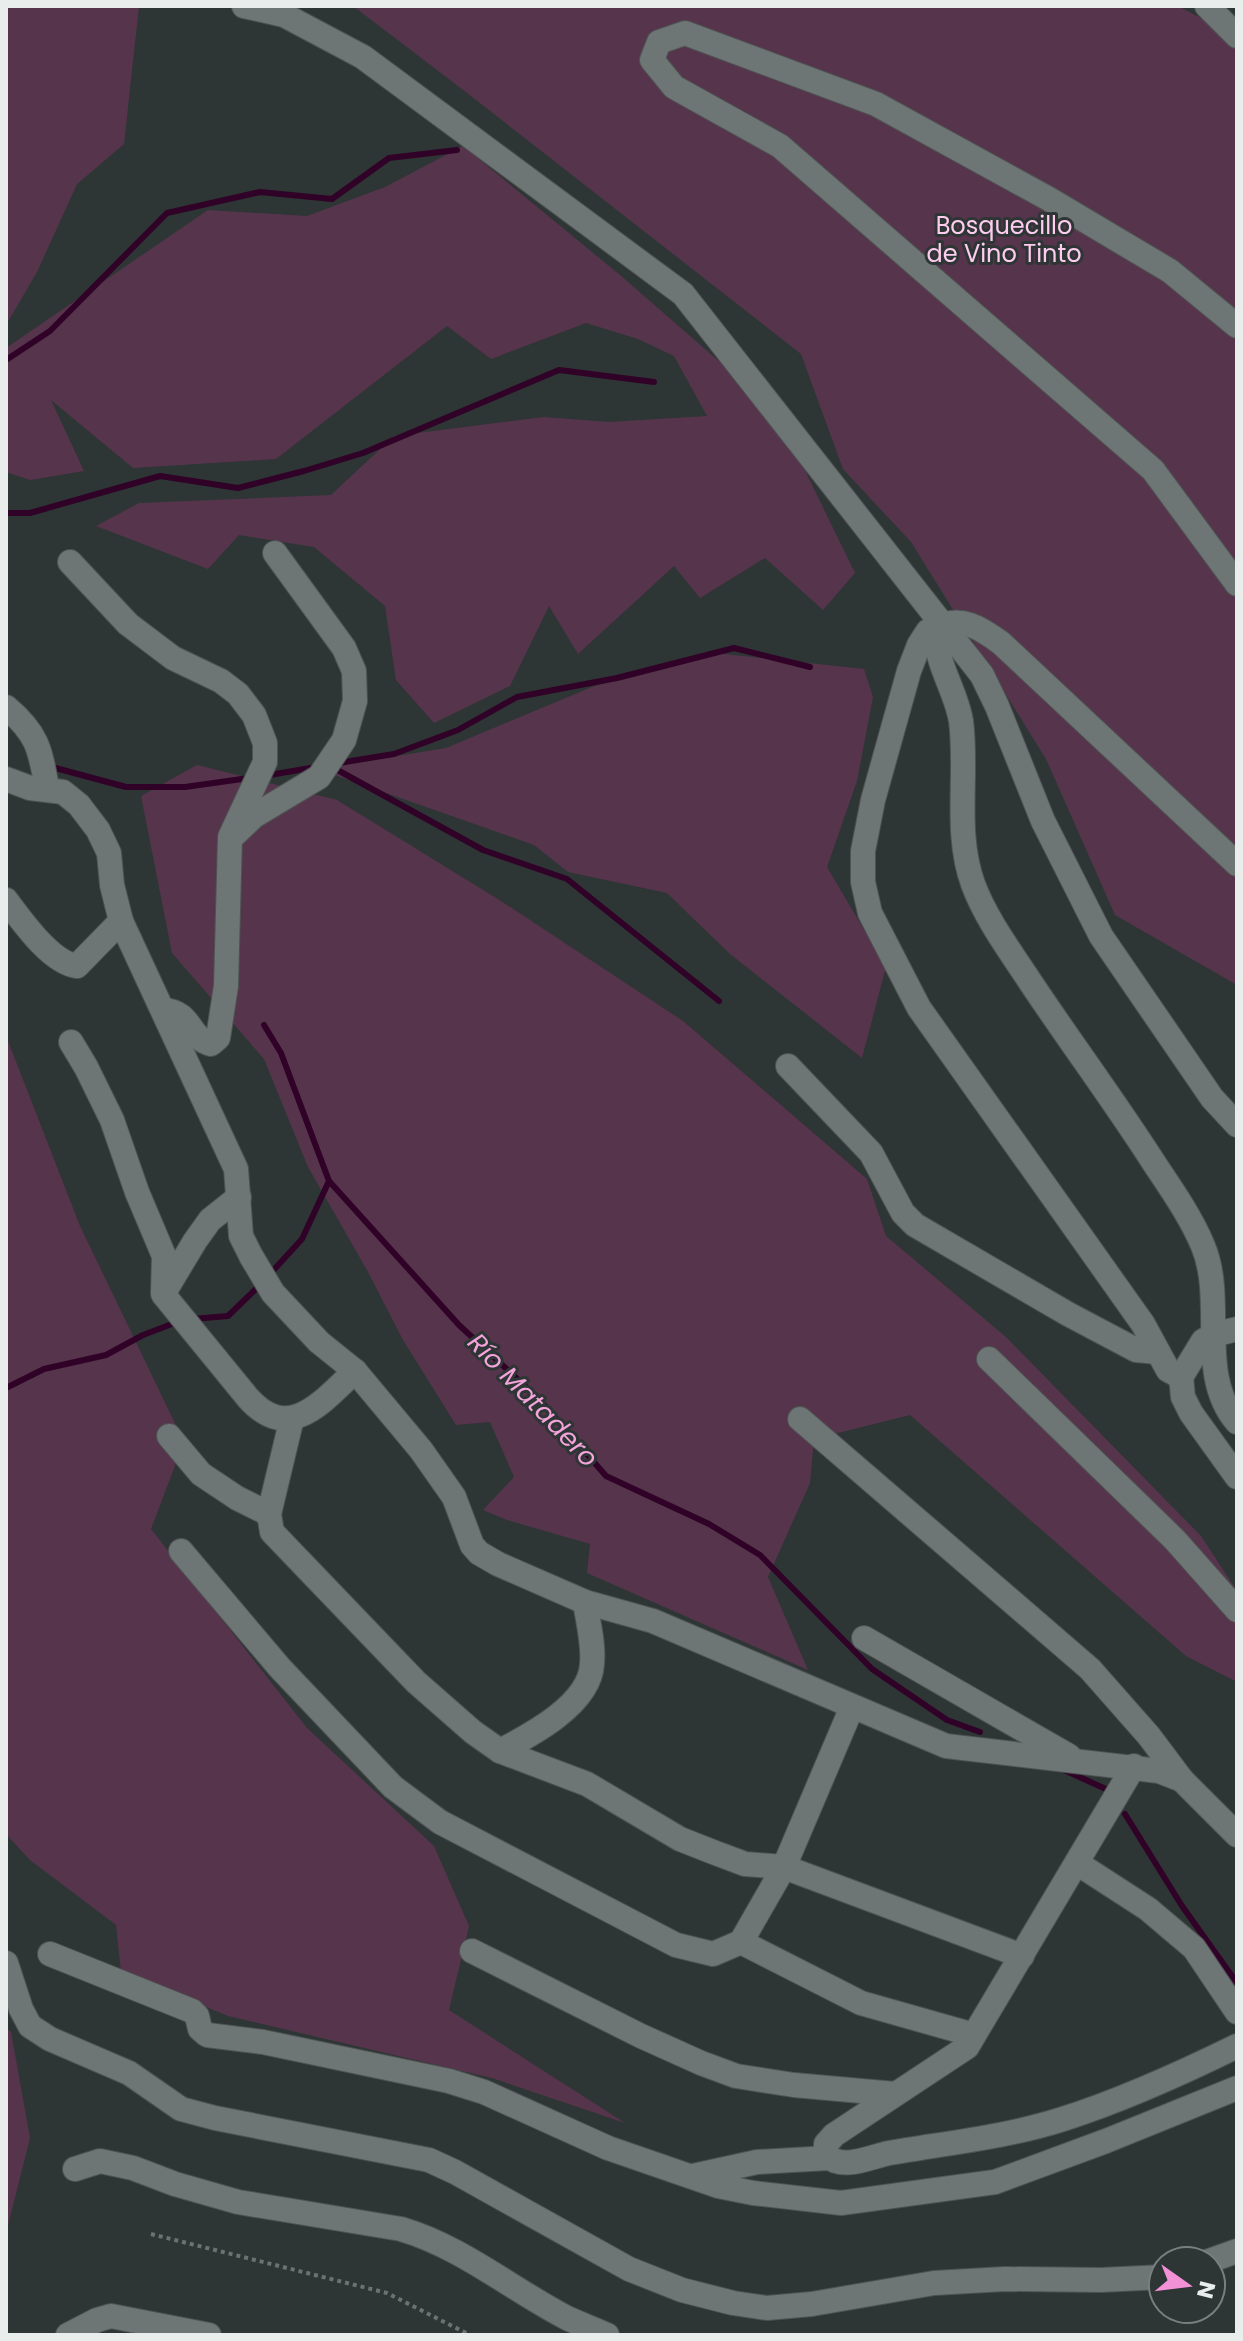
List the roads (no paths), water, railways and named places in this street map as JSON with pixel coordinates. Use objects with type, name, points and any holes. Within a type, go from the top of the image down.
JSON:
[{"type":"street","points":[[244,6],[284,15],[363,57],[683,294],[940,626],[982,675],[1043,821],[1101,936],[1212,1098],[1237,1125]]},
{"type":"street","points":[[1207,6],[1237,36]]},
{"type":"street","points":[[1237,326],[1170,271],[1049,199],[876,104],[685,33],[659,42],[652,60],[674,87],[780,146],[1153,470],[1237,584]]},
{"type":"street","points":[[230,840],[254,816],[319,777],[344,740],[355,701],[354,671],[344,648],[275,553]]},
{"type":"street","points":[[70,562],[128,624],[173,658],[221,681],[238,694],[254,715],[265,743],[265,762],[230,840],[226,986],[218,1038],[211,1044],[203,1042],[181,1015],[164,1010]]},
{"type":"street","points":[[1181,1377],[1168,1370],[1143,1324],[919,1008],[870,913],[863,882],[863,851],[873,800],[909,671],[928,631],[950,621],[967,623],[1001,643],[1237,864]]},
{"type":"street","points":[[940,626],[935,639],[960,718],[964,834],[972,881],[1002,940],[1079,1056],[1124,1115],[1193,1224],[1205,1249],[1211,1275],[1218,1386],[1237,1422]]},
{"type":"street","points":[[6,707],[34,736],[47,788]]},
{"type":"street","points":[[6,779],[30,788],[63,792],[79,805],[98,830],[109,853],[112,885],[121,921],[236,1169],[241,1236],[273,1293],[319,1342],[355,1371],[421,1450],[454,1497],[472,1545],[479,1553],[585,1602],[653,1621],[946,1746],[1134,1766],[1182,1780]]},
{"type":"street","points":[[6,900],[54,955],[70,965],[77,966],[121,921]]},
{"type":"street","points":[[71,1042],[112,1120],[164,1256],[163,1294],[258,1409],[281,1418],[292,1418],[314,1410],[355,1371]]},
{"type":"street","points":[[788,1066],[871,1153],[903,1213],[915,1225],[1109,1336],[1136,1350],[1158,1352]]},
{"type":"street","points":[[1212,1098],[1237,1105]]},
{"type":"street","points":[[163,1294],[210,1220],[239,1197]]},
{"type":"street","points":[[1237,1329],[1203,1341],[1181,1377],[1183,1397],[1191,1413],[1237,1477]]},
{"type":"street","points":[[989,1359],[1175,1540],[1237,1610]]},
{"type":"street","points":[[292,1418],[269,1514],[272,1532],[416,1682],[473,1732],[500,1751],[587,1784],[680,1839],[745,1864],[784,1867],[1022,1956]]},
{"type":"street","points":[[800,1419],[1090,1669],[1149,1736],[1182,1780],[1237,1835]]},
{"type":"street","points":[[169,1436],[201,1474],[237,1498],[269,1514]]},
{"type":"street","points":[[181,1551],[280,1668],[393,1787],[440,1822],[676,1945],[713,1954],[741,1942],[784,1867],[852,1707]]},
{"type":"street","points":[[500,1751],[537,1732],[582,1694],[593,1668],[585,1602]]},
{"type":"street","points":[[864,1638],[1078,1761]]},
{"type":"street","points":[[1134,1766],[967,2047],[829,2139],[825,2150],[829,2158],[839,2164],[1011,2132],[1062,2119],[1164,2082],[1237,2046]]},
{"type":"street","points":[[1077,1863],[1148,1909],[1194,1948],[1237,2012]]},
{"type":"street","points":[[741,1942],[861,2003],[974,2035]]},
{"type":"street","points":[[472,1951],[641,2036],[736,2076],[794,2085],[895,2094]]},
{"type":"street","points":[[50,1954],[192,2011],[197,2016],[200,2029],[207,2035],[263,2042],[449,2081],[484,2092],[608,2148],[689,2177],[753,2193],[841,2203],[995,2182],[1237,2088]]},
{"type":"street","points":[[6,1963],[30,2026],[50,2039],[129,2073],[181,2109],[429,2160],[629,2269],[682,2290],[767,2308],[812,2304],[934,2283],[1147,2278]]},
{"type":"street","points":[[689,2177],[757,2162],[829,2158]]},
{"type":"street","points":[[75,2169],[100,2161],[111,2163],[238,2202],[401,2229],[427,2237],[567,2318],[607,2335]]},
{"type":"street","points":[[68,2335],[111,2316],[209,2335]]},
{"type":"waterway","points":[[6,360],[50,331],[167,213],[260,192],[332,199],[389,158],[457,150]]},
{"type":"waterway","points":[[6,513],[30,513],[160,476],[238,488],[304,471],[363,453],[559,370],[654,382]]},
{"type":"waterway","points":[[339,763],[394,754],[458,730],[517,697],[617,678],[734,648],[810,667]]},
{"type":"waterway","points":[[48,766],[126,787],[185,787],[249,778]]},
{"type":"waterway","points":[[264,776],[316,767]]},
{"type":"waterway","points":[[332,767],[483,850],[567,879],[719,1001]]},
{"type":"waterway","name":"Río Matadero","points":[[264,1025],[281,1053],[329,1181],[459,1325],[538,1398],[606,1476],[709,1524],[760,1555],[872,1669],[947,1720],[980,1732]]},
{"type":"waterway","points":[[270,1274],[302,1239],[329,1181]]},
{"type":"waterway","points":[[192,1319],[228,1316],[260,1285]]},
{"type":"waterway","points":[[6,1388],[44,1369],[106,1355],[143,1335],[177,1322]]},
{"type":"waterway","name":"Río Matadero","points":[[1064,1770],[1108,1790]]},
{"type":"waterway","name":"Río Matadero","points":[[1125,1814],[1182,1906],[1237,1983]]},
{"type":"park label","name":"Bosquecillo de Vino Tinto","points":[[1004,240]]}]
